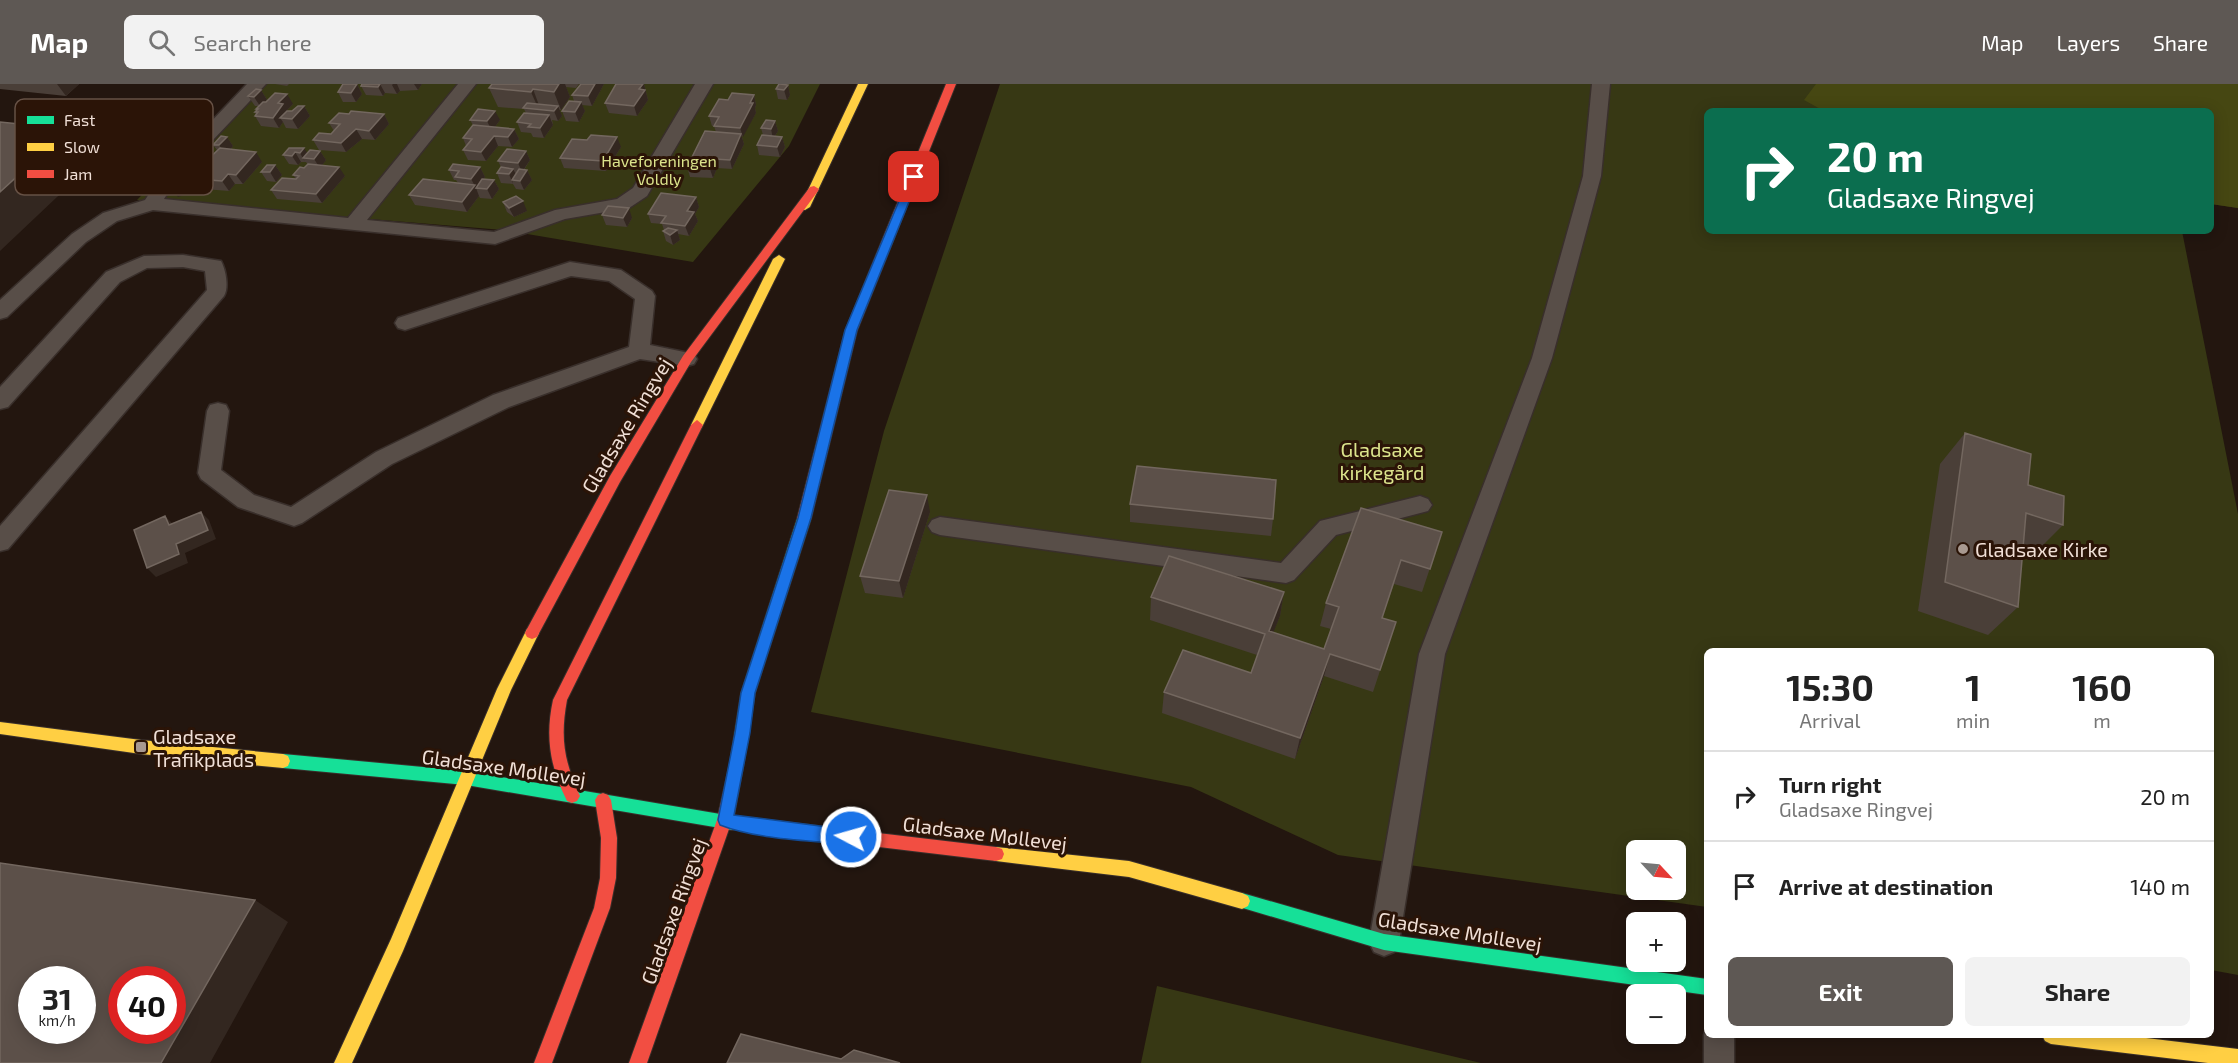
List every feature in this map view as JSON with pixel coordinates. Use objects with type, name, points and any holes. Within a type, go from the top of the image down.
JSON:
[{"type":"main road","name":"Gladsaxe Ringvej","points":[[572,796],[559,774],[553,750],[554,725],[560,700],[814,189],[863,84]]},
{"type":"main road","name":"Gladsaxe Ringvej","points":[[638,1063],[725,820],[743,733],[748,693],[804,518],[851,330],[951,84]]},
{"type":"main road","name":"Gladsaxe Ringvej","points":[[343,1063],[397,945],[504,690],[539,619],[615,479],[687,359],[814,189]]},
{"type":"main road","name":"Gladsaxe Møllevej","points":[[0,728],[141,747],[466,778],[757,827],[1129,869],[1384,942],[1704,987]]},
{"type":"main road","points":[[543,1063],[602,908],[608,878],[609,838],[603,800]]},
{"type":"main road","points":[[2075,1038],[2238,1058]]},
{"type":"lane","points":[[213,130],[257,84]]},
{"type":"lane","points":[[353,225],[467,84]]},
{"type":"lane","points":[[0,312],[80,238],[110,217],[152,204],[495,238],[562,214],[622,204],[640,192],[704,84]]},
{"type":"lane","points":[[1384,942],[1431,654],[1542,358],[1592,176],[1601,84]]},
{"type":"lane","points":[[152,204],[158,195]]},
{"type":"lane","points":[[0,401],[113,277],[144,262],[183,261],[214,267],[217,291],[2,537]]},
{"type":"lane","points":[[405,323],[570,269],[614,274],[645,296],[639,351]]},
{"type":"lane","points":[[219,411],[209,473],[246,501],[294,517],[384,458],[488,408],[639,351],[687,359]]},
{"type":"lane","points":[[940,526],[1286,573],[1328,528],[1420,505]]},
{"type":"lane","points":[[1719,1038],[1719,1063]]},
{"type":"green space","name":"Haveforeningen Voldly","points":[[248,84],[820,84],[789,146],[693,262],[503,230],[137,200],[142,195],[213,195],[213,121]]},
{"type":"green space","name":"Gladsaxe kirkegård","points":[[1000,84],[2238,84],[2238,208],[2214,204],[2214,108],[1704,108],[1704,234],[2183,234],[2238,514],[2238,975],[2214,971],[2214,648],[1704,648],[1704,907],[1657,900],[1686,900],[1686,840],[1626,840],[1626,896],[1338,855],[1191,787],[811,712],[884,431]]},
{"type":"green space","points":[[1157,986],[1481,1063],[1141,1063]]},
{"type":"shaded area","points":[[1816,84],[2238,84],[2238,208],[2214,204],[2214,108],[1819,108],[1804,100]]},
{"type":"building","points":[[343,84],[357,84],[351,93],[338,92]]},
{"type":"building","points":[[362,84],[380,84],[378,87],[361,86]]},
{"type":"building","points":[[492,84],[559,84],[554,92],[533,89],[531,92],[489,88]]},
{"type":"building","points":[[581,84],[595,84],[588,96],[572,95]]},
{"type":"building","points":[[616,84],[643,84],[639,89],[645,90],[634,106],[605,103]]},
{"type":"building","points":[[779,84],[788,85],[784,90],[776,89]]},
{"type":"building","points":[[256,89],[261,90],[254,97],[248,96]]},
{"type":"building","points":[[275,93],[287,94],[278,103],[283,104],[273,118],[255,116],[258,112],[255,112],[258,109],[256,109]]},
{"type":"building","points":[[732,93],[754,95],[750,103],[753,103],[740,128],[714,126],[719,117],[709,116],[719,99],[728,100]]},
{"type":"building","points":[[569,101],[581,102],[575,112],[562,111]]},
{"type":"building","points":[[527,103],[558,106],[554,111],[523,108]]},
{"type":"building","points":[[298,106],[304,106],[292,119],[280,118],[287,111],[292,111]]},
{"type":"building","points":[[478,109],[495,111],[487,121],[470,120]]},
{"type":"building","points":[[351,111],[384,114],[369,131],[356,129],[341,143],[313,140],[319,133],[331,134],[340,124],[329,123],[339,113],[349,114]]},
{"type":"building","points":[[524,113],[549,115],[540,128],[528,127],[531,124],[517,122]]},
{"type":"building","points":[[766,120],[775,121],[771,129],[761,128]]},
{"type":"building","points":[[0,122],[15,124],[15,178],[0,192]]},
{"type":"building","points":[[473,125],[514,129],[508,137],[494,136],[481,152],[463,150],[472,139],[463,138]]},
{"type":"building","points":[[705,131],[741,134],[730,160],[714,159],[710,169],[687,167]]},
{"type":"building","points":[[591,135],[617,137],[603,161],[560,158],[572,139],[587,140]]},
{"type":"building","points":[[762,135],[782,137],[777,147],[757,145]]},
{"type":"building","points":[[221,136],[227,137],[219,145],[213,145]]},
{"type":"building","points":[[220,148],[256,152],[236,175],[228,174],[222,181],[213,180],[213,155]]},
{"type":"building","points":[[289,148],[304,148],[300,153],[295,152],[292,156],[283,155]]},
{"type":"building","points":[[507,149],[526,151],[518,163],[498,161]]},
{"type":"building","points":[[310,150],[320,151],[314,159],[303,158]]},
{"type":"building","points":[[308,164],[339,167],[316,194],[271,190],[282,178],[296,179],[299,176],[293,175],[300,167],[304,168]]},
{"type":"building","points":[[453,164],[480,167],[471,179],[455,177],[459,171],[449,170]]},
{"type":"building","points":[[267,165],[275,165],[270,172],[261,172]]},
{"type":"building","points":[[501,167],[513,169],[509,174],[497,173]]},
{"type":"building","points":[[519,169],[527,170],[520,181],[512,180]]},
{"type":"building","points":[[423,179],[475,185],[462,202],[409,195]]},
{"type":"building","points":[[482,179],[494,180],[487,189],[476,188]]},
{"type":"building","points":[[661,193],[696,197],[687,211],[694,212],[685,226],[661,223],[666,216],[648,214]]},
{"type":"building","points":[[516,196],[523,201],[509,208],[503,202]]},
{"type":"building","points":[[608,206],[629,208],[623,218],[602,215]]},
{"type":"building","points":[[668,228],[677,230],[670,235],[663,231]]},
{"type":"building","points":[[1965,433],[2031,454],[2028,485],[2064,496],[2063,525],[2026,513],[2018,607],[1945,582]]},
{"type":"building","points":[[1137,466],[1276,480],[1273,519],[1130,504]]},
{"type":"building","points":[[889,490],[927,495],[899,581],[860,576]]},
{"type":"building","points":[[1361,508],[1442,532],[1430,569],[1401,560],[1382,618],[1396,622],[1380,670],[1330,654],[1300,738],[1164,692],[1183,650],[1251,673],[1265,634],[1151,597],[1169,556],[1284,592],[1269,631],[1324,649],[1339,607],[1326,603]]},
{"type":"building","points":[[201,512],[208,530],[176,544],[179,554],[147,568],[134,530],[165,516],[169,525]]},
{"type":"building","points":[[0,863],[255,900],[186,1020],[186,966],[108,966],[108,1044],[172,1044],[161,1063],[0,1063]]},
{"type":"building","points":[[741,1034],[841,1059],[854,1050],[900,1063],[727,1063]]},
{"type":"traffic: fast","points":[[737,762],[748,693],[804,519]]},
{"type":"traffic: fast","points":[[283,761],[466,778],[732,823]]},
{"type":"traffic: fast","points":[[1242,901],[1384,942],[1704,987]]},
{"type":"traffic: slow","points":[[805,207],[863,84]]},
{"type":"traffic: slow","points":[[697,425],[779,259]]},
{"type":"traffic: slow","points":[[343,1063],[397,945],[504,689],[532,633]]},
{"type":"traffic: slow","points":[[0,728],[141,747],[283,761]]},
{"type":"traffic: slow","points":[[996,854],[1129,869],[1242,901]]},
{"type":"traffic: slow","points":[[2075,1038],[2238,1058]]},
{"type":"traffic: jam","points":[[804,519],[851,331],[951,84]]},
{"type":"traffic: jam","points":[[532,633],[615,479],[687,359],[814,189]]},
{"type":"traffic: jam","points":[[572,796],[561,772],[556,749],[556,726],[560,700],[697,425]]},
{"type":"traffic: jam","points":[[638,1063],[725,820],[737,762]]},
{"type":"traffic: jam","points":[[543,1063],[602,908],[608,878],[609,838],[603,800]]},
{"type":"traffic: jam","points":[[732,823],[996,854]]},
{"type":"place","name":"Gladsaxe Kirke","points":[[1963,549]]},
{"type":"place","name":"Gladsaxe Trafikplads","points":[[141,747]]},
{"type":"route","points":[[851,837],[757,827],[725,820],[743,733],[748,693],[804,518],[851,330],[914,177]]}]
